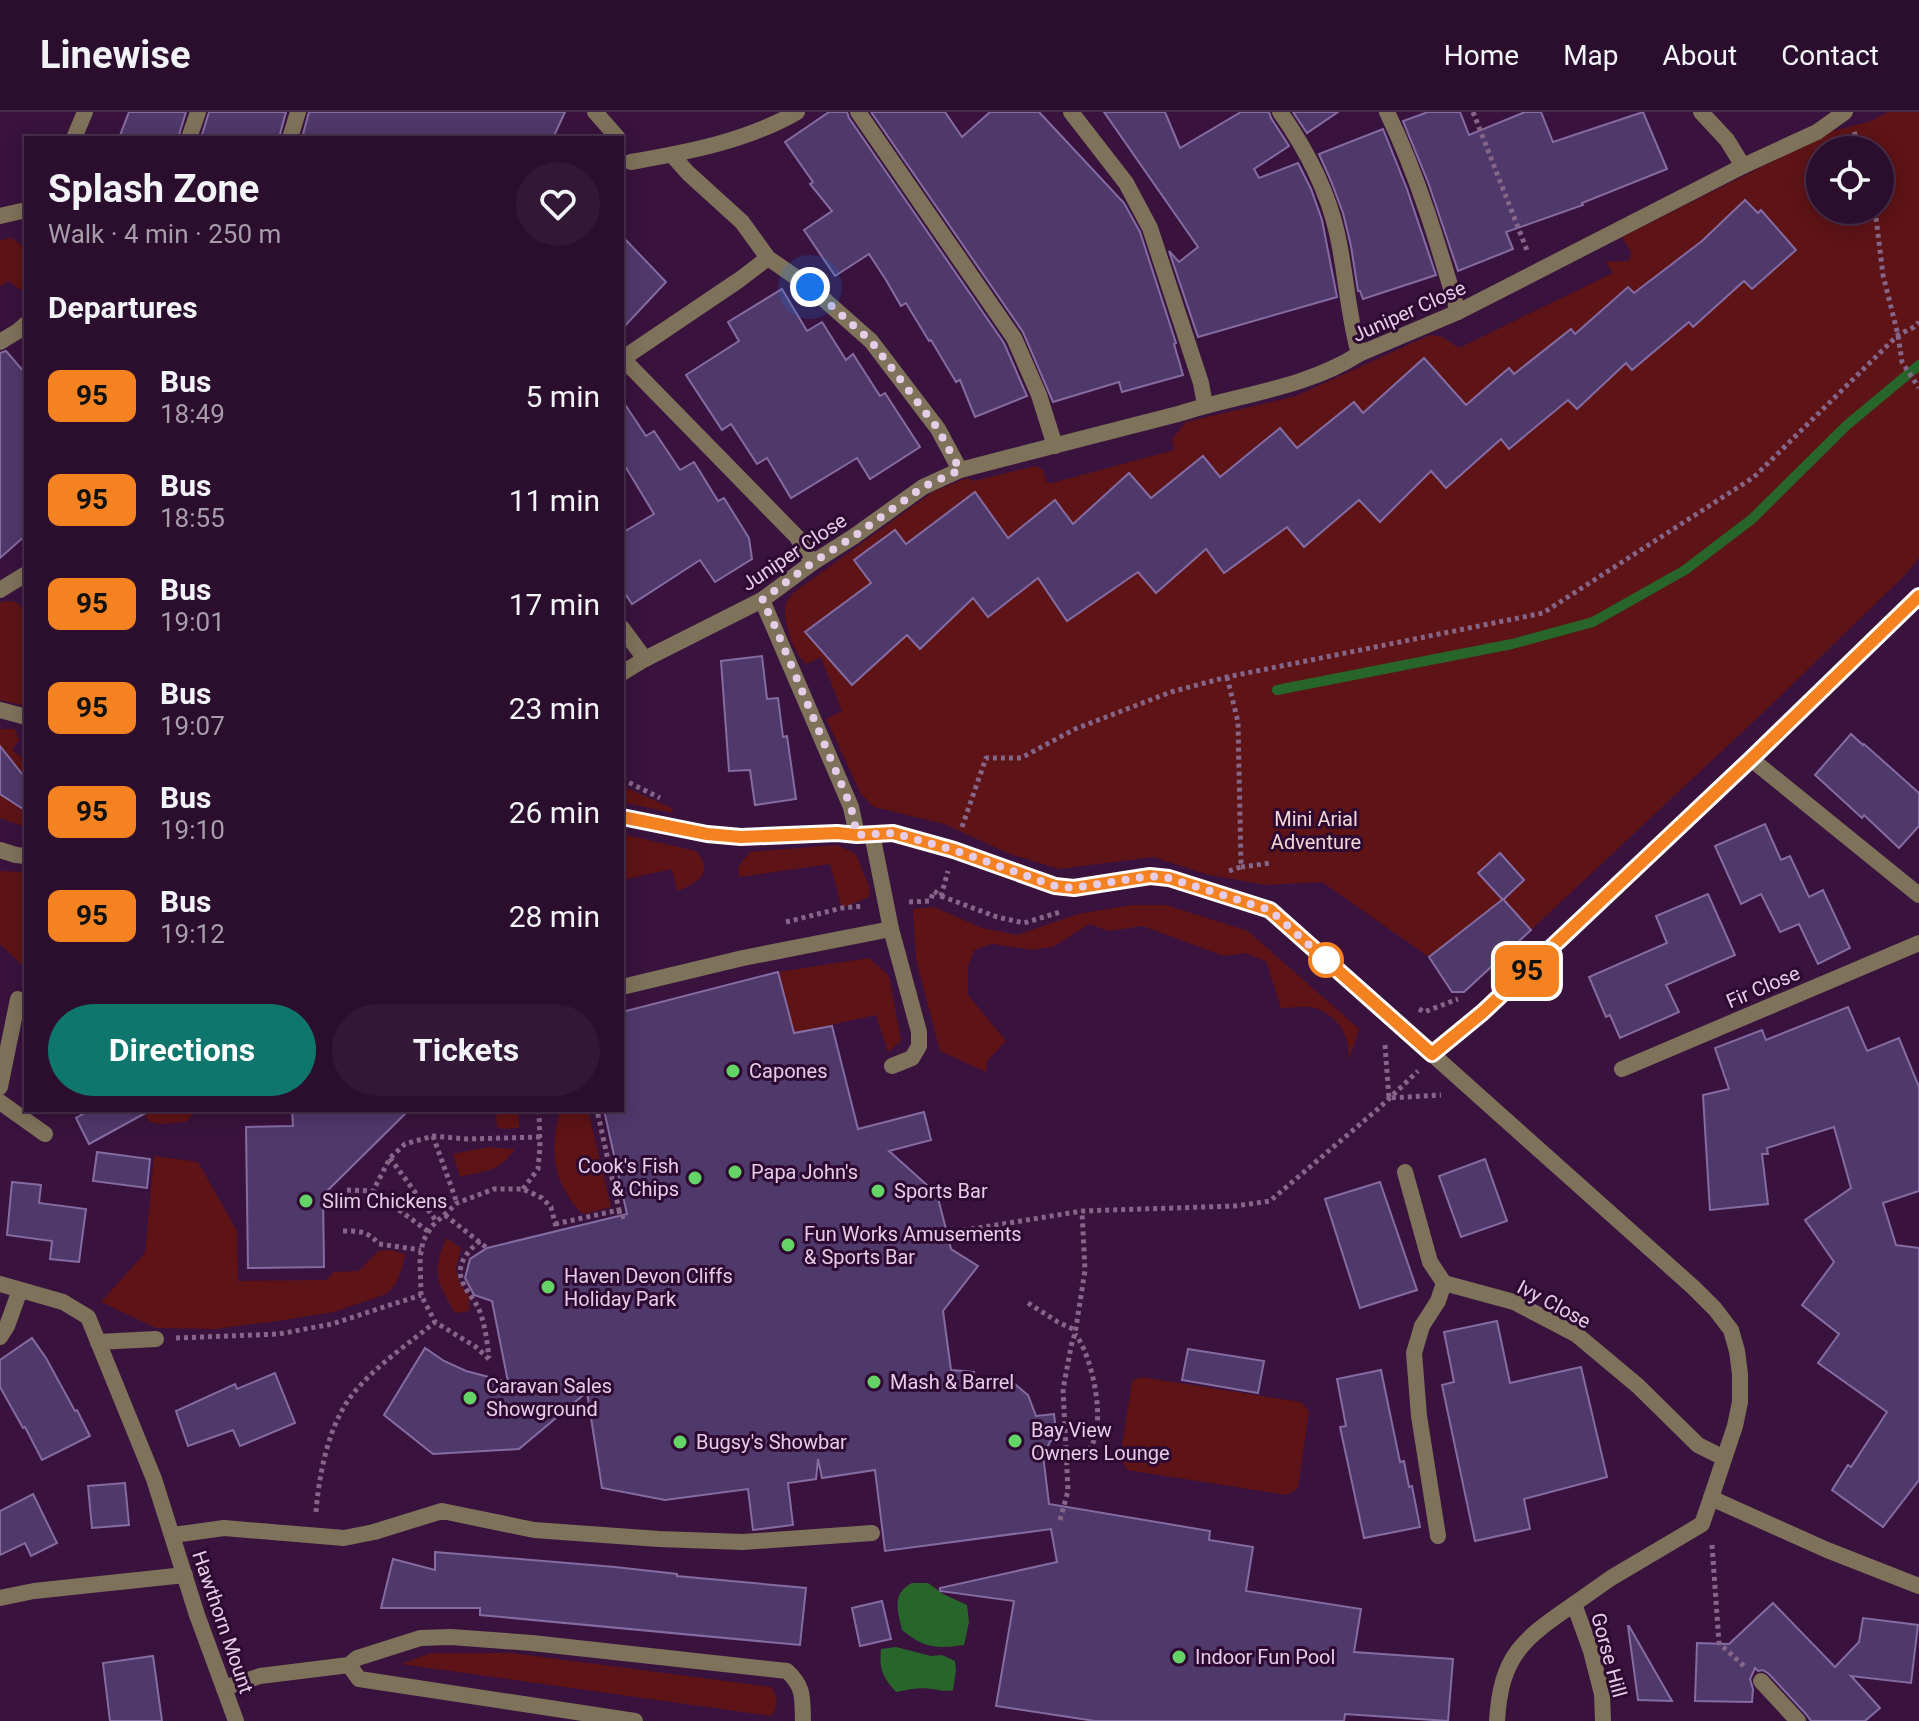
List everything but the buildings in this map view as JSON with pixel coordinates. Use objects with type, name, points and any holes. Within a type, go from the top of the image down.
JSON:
[{"type":"lane","points":[[75,136],[85,112]]},
{"type":"lane","points":[[190,136],[198,112]]},
{"type":"lane","points":[[291,136],[298,112]]},
{"type":"lane","points":[[595,112],[616,136]]},
{"type":"lane","points":[[626,163],[746,136],[797,112]]},
{"type":"lane","points":[[858,112],[1014,338],[1039,395],[1055,446]]},
{"type":"lane","points":[[1071,112],[1126,183],[1150,228],[1201,383],[1205,405]]},
{"type":"lane","points":[[1280,112],[1321,182],[1336,231],[1359,354]]},
{"type":"lane","points":[[1387,112],[1422,195],[1458,312]]},
{"type":"lane","points":[[1701,112],[1727,140],[1743,166]]},
{"type":"lane","name":"Juniper Close","points":[[624,672],[762,600],[923,487],[960,470],[1205,405],[1290,386],[1458,312],[1743,166],[1817,132],[1845,112]]},
{"type":"lane","points":[[672,155],[742,222],[768,258],[810,287],[871,341],[938,429],[960,470]]},
{"type":"lane","points":[[0,216],[24,210]]},
{"type":"lane","points":[[624,357],[768,258]]},
{"type":"lane","points":[[0,342],[24,326]]},
{"type":"lane","points":[[624,360],[797,537],[812,563]]},
{"type":"lane","points":[[0,590],[24,575]]},
{"type":"lane","points":[[1432,1054],[1483,1012],[1919,596]]},
{"type":"lane","points":[[762,600],[864,834],[891,929],[919,1032],[919,1046],[912,1058],[892,1066]]},
{"type":"lane","points":[[624,631],[645,659]]},
{"type":"lane","points":[[0,710],[24,716]]},
{"type":"lane","points":[[1751,759],[1919,895]]},
{"type":"lane","points":[[624,817],[741,837],[893,833],[954,850],[1055,886],[1074,888],[1150,876],[1169,878],[1270,910],[1694,1288],[1731,1330],[1737,1351],[1740,1402],[1702,1524],[1611,1578],[1574,1604]]},
{"type":"lane","points":[[0,850],[24,856]]},
{"type":"lane","points":[[624,987],[743,958],[891,929]]},
{"type":"lane","name":"Fir Close","points":[[1622,1069],[1919,943]]},
{"type":"lane","points":[[0,1087],[18,999]]},
{"type":"lane","points":[[0,1102],[45,1134]]},
{"type":"lane","points":[[1405,1172],[1430,1262],[1444,1283],[1438,1301],[1422,1326],[1414,1353],[1419,1416],[1438,1536]]},
{"type":"lane","name":"Ivy Close","points":[[1444,1283],[1514,1302],[1577,1335],[1638,1386],[1698,1445],[1724,1458]]},
{"type":"lane","name":"Hawthorn Mount","points":[[0,1284],[63,1302],[88,1317],[154,1479],[197,1615],[236,1721]]},
{"type":"lane","points":[[0,1337],[20,1290]]},
{"type":"lane","points":[[98,1342],[156,1339]]},
{"type":"lane","points":[[1711,1498],[1827,1550],[1919,1586]]},
{"type":"lane","points":[[173,1535],[224,1528],[344,1538],[442,1511],[534,1530],[659,1539],[743,1542],[872,1533]]},
{"type":"lane","points":[[0,1598],[34,1591],[185,1575]]},
{"type":"lane","name":"Gorse Hill","points":[[1497,1721],[1504,1676],[1517,1651],[1536,1630],[1574,1604],[1602,1694],[1603,1721]]},
{"type":"lane","points":[[224,1688],[260,1676],[349,1665],[357,1658],[420,1638],[451,1637],[787,1671],[798,1681],[801,1689],[803,1721]]},
{"type":"lane","points":[[349,1665],[359,1679],[635,1721]]},
{"type":"lane","points":[[1761,1681],[1798,1721]]},
{"type":"path","points":[[1473,112],[1536,273]]},
{"type":"path","points":[[1877,224],[1883,275],[1902,362],[1919,388]]},
{"type":"path","points":[[954,850],[986,758],[1021,758],[1075,729],[1171,692],[1227,677],[1543,613],[1754,477],[1898,335],[1919,322]]},
{"type":"path","points":[[1227,677],[1238,722],[1241,865],[1271,863]]},
{"type":"path","points":[[941,896],[997,917],[1024,923],[1066,909]]},
{"type":"path","points":[[1377,1035],[1395,1054]]},
{"type":"path","points":[[947,1233],[1082,1211],[1235,1206],[1270,1201],[1379,1108],[1432,1054]]},
{"type":"path","points":[[1405,1064],[1415,1073]]},
{"type":"path","points":[[1426,1084],[1437,1095]]},
{"type":"path","points":[[523,1189],[538,1169],[539,1112]]},
{"type":"path","points":[[597,1112],[620,1217],[627,1216]]},
{"type":"path","points":[[373,1191],[390,1158],[405,1144],[433,1136],[467,1139],[540,1137]]},
{"type":"path","points":[[433,1136],[457,1203]]},
{"type":"path","points":[[390,1158],[437,1222]]},
{"type":"path","points":[[480,1241],[468,1250],[460,1267],[461,1281],[478,1307],[489,1359],[476,1347],[435,1322],[421,1295],[423,1241],[457,1203],[494,1189],[523,1189],[542,1198],[551,1207],[557,1231]]},
{"type":"path","points":[[347,1190],[373,1191],[429,1232]]},
{"type":"path","points":[[555,1224],[619,1210]]},
{"type":"path","points":[[1060,1520],[1068,1491],[1063,1389],[1085,1270],[1082,1211]]},
{"type":"path","points":[[445,1215],[487,1248]]},
{"type":"path","points":[[343,1231],[362,1231],[379,1244],[422,1250]]},
{"type":"path","points":[[156,1339],[279,1334],[345,1320],[421,1295]]},
{"type":"path","points":[[1028,1303],[1075,1332],[1082,1343],[1093,1381],[1099,1412],[1096,1435],[1089,1450],[1066,1459]]},
{"type":"path","points":[[317,1495],[328,1447],[351,1397],[380,1365],[435,1322]]},
{"type":"path","points":[[1702,1524],[1712,1545],[1719,1643],[1761,1681]]},
{"type":"green space","name":"Mini Arial Adventure","points":[[1888,112],[1919,112],[1919,558],[1770,706],[1531,930],[1510,907],[1496,905],[1429,957],[1322,882],[1267,885],[1209,875],[1153,857],[1059,869],[1010,854],[944,824],[874,807],[861,794],[826,719],[842,711],[821,657],[807,664],[802,660],[787,627],[786,604],[793,593],[934,491],[968,478],[974,481],[1036,466],[1043,470],[1046,482],[1052,483],[1174,450],[1172,439],[1186,422],[1296,396],[1430,335],[1442,337],[1459,348],[1613,273],[1606,262],[1629,261],[1631,252],[1622,237],[1806,145],[1806,224],[1894,224],[1894,136],[1823,136],[1871,121]]},
{"type":"green space","points":[[12,238],[24,247],[24,292],[9,281],[0,285],[0,240]]},
{"type":"green space","points":[[16,602],[24,609],[24,706],[0,700],[0,603]]},
{"type":"green space","points":[[0,729],[15,729],[19,740],[12,750],[24,759],[24,826],[0,818]]},
{"type":"green space","points":[[624,787],[672,808],[673,813],[624,802]]},
{"type":"green space","points":[[624,834],[696,851],[704,865],[702,876],[697,881],[677,891],[672,869],[624,880]]},
{"type":"green space","points":[[837,845],[856,854],[869,887],[869,897],[842,908],[830,864],[739,877],[738,867],[750,852]]},
{"type":"green space","points":[[0,871],[24,872],[24,967],[0,944]]},
{"type":"green space","points":[[1132,905],[1166,905],[1248,931],[1359,1029],[1349,1060],[1345,1035],[1331,1016],[1311,1007],[1281,1008],[1266,961],[1245,953],[1224,956],[1143,926],[1109,931],[1089,924],[1053,947],[1032,950],[992,944],[974,950],[968,967],[968,995],[1006,1041],[987,1061],[986,1072],[940,1051],[916,959],[913,909],[934,907],[982,928],[1017,935],[1078,914]]},
{"type":"green space","points":[[869,958],[889,976],[901,1041],[888,1052],[876,1015],[794,1033],[778,972]]},
{"type":"green space","points":[[144,1112],[194,1112],[186,1122],[159,1124],[148,1121]]},
{"type":"green space","points":[[496,1112],[518,1112],[519,1128],[497,1127]]},
{"type":"green space","points":[[560,1112],[588,1112],[611,1207],[584,1214],[574,1205],[558,1174],[554,1154]]},
{"type":"green space","points":[[488,1147],[515,1149],[497,1167],[460,1177],[453,1154]]},
{"type":"green space","points":[[154,1156],[198,1162],[237,1231],[238,1281],[327,1280],[333,1272],[359,1271],[378,1251],[391,1250],[405,1254],[395,1285],[386,1294],[334,1312],[215,1329],[156,1328],[101,1302],[145,1253]]},
{"type":"green space","points":[[446,1238],[461,1248],[456,1268],[459,1282],[469,1296],[469,1311],[455,1313],[440,1285],[439,1261]]},
{"type":"green space","points":[[1141,1377],[1301,1402],[1309,1411],[1298,1488],[1287,1495],[1128,1470],[1120,1458],[1132,1381]]},
{"type":"green space","points":[[431,1653],[512,1653],[771,1687],[776,1705],[771,1716],[401,1664]]},
{"type":"shaded area","points":[[912,1583],[928,1583],[967,1605],[969,1622],[964,1645],[931,1646],[902,1630],[899,1597],[905,1587]]},
{"type":"shaded area","points":[[896,1647],[931,1656],[942,1655],[955,1661],[953,1690],[923,1688],[896,1692],[883,1673],[881,1649]]},
{"type":"waterway","points":[[1277,690],[1512,644],[1593,622],[1685,570],[1752,519],[1847,425],[1919,365]]},
{"type":"bus line","name":"95","points":[[624,817],[707,834],[741,837],[893,833],[954,850],[1055,886],[1074,888],[1150,876],[1169,878],[1270,910],[1432,1054],[1483,1012],[1919,596]]},
{"type":"place","name":"Capones","points":[[733,1071]]},
{"type":"place","name":"Papa John's","points":[[735,1172]]},
{"type":"place","name":"Cook's Fish & Chips","points":[[695,1178]]},
{"type":"place","name":"Sports Bar","points":[[878,1191]]},
{"type":"place","name":"Slim Chickens","points":[[306,1201]]},
{"type":"place","name":"Fun Works Amusements & Sports Bar","points":[[788,1245]]},
{"type":"place","name":"Haven Devon Cliffs Holiday Park","points":[[548,1287]]},
{"type":"place","name":"Mash & Barrel","points":[[874,1382]]},
{"type":"place","name":"Caravan Sales Showground","points":[[470,1398]]},
{"type":"place","name":"Bay View Owners Lounge","points":[[1015,1441]]},
{"type":"place","name":"Bugsy's Showbar","points":[[680,1442]]},
{"type":"place","name":"Indoor Fun Pool","points":[[1179,1657]]},
{"type":"route","points":[[810,287],[871,341],[938,429],[960,470],[923,487],[762,600],[851,807],[857,835],[893,833],[954,850],[1055,886],[1074,888],[1150,876],[1169,878],[1270,910],[1328,962],[1326,960]]}]
